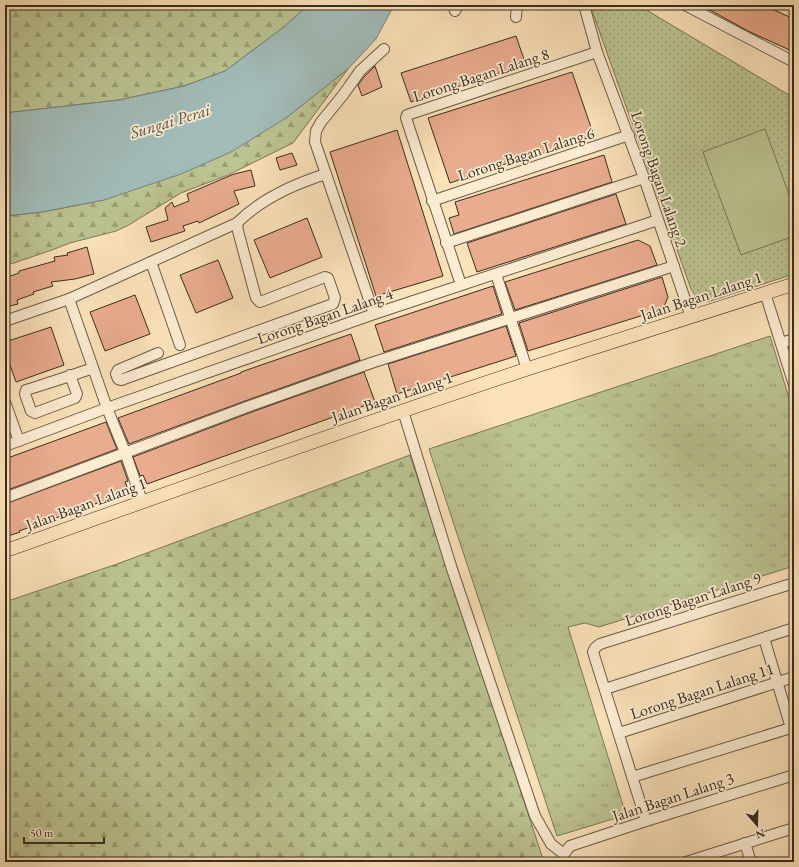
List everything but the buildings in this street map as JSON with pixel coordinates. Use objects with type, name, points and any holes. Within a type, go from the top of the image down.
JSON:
[{"type":"main road","name":"Jalan Bagan Lalang 1","points":[[5,551],[142,501],[527,369],[794,284]]},
{"type":"street","points":[[516,17],[517,5]]},
{"type":"street","name":"Lorong Bagan Lalang 2","points":[[584,5],[597,52],[644,178],[691,317]]},
{"type":"street","points":[[685,5],[794,62]]},
{"type":"street","points":[[374,314],[315,142],[316,132],[322,122],[360,72],[384,49]]},
{"type":"street","name":"Lorong Bagan Lalang 8","points":[[460,285],[406,115],[597,52]]},
{"type":"street","name":"Lorong Bagan Lalang 6","points":[[432,200],[628,135]]},
{"type":"street","points":[[5,321],[69,299],[237,223],[247,213],[272,197],[309,179],[326,174]]},
{"type":"street","points":[[446,243],[644,178]]},
{"type":"street","name":"Lorong Bagan Lalang 4","points":[[5,446],[107,408],[374,314],[658,220]]},
{"type":"street","points":[[158,353],[118,370],[116,374],[118,379],[121,380],[333,304],[335,298],[328,278],[325,277],[260,302],[256,298],[237,223]]},
{"type":"street","points":[[151,262],[180,345]]},
{"type":"street","points":[[5,498],[126,452],[374,362],[674,266]]},
{"type":"street","points":[[496,274],[527,369]]},
{"type":"street","points":[[765,293],[794,386]]},
{"type":"street","points":[[69,299],[107,408],[126,452],[142,501]]},
{"type":"street","points":[[781,343],[794,339]]},
{"type":"street","points":[[70,376],[77,394],[75,398],[35,413],[31,411],[25,394],[26,390],[93,368]]},
{"type":"street","points":[[5,402],[19,441]]},
{"type":"street","points":[[403,411],[452,569],[535,816],[551,844],[564,858]]},
{"type":"street","name":"Lorong Bagan Lalang 9","points":[[605,690],[593,652],[600,644],[794,583]]},
{"type":"street","points":[[646,821],[605,690],[794,628]]},
{"type":"street","points":[[632,777],[793,727],[764,638]]},
{"type":"street","name":"Lorong Bagan Lalang 11","points":[[619,733],[794,678]]},
{"type":"street","name":"Jalan Bagan Lalang 3","points":[[564,858],[570,846],[794,775]]},
{"type":"street","points":[[686,862],[794,828]]},
{"type":"street","points":[[745,843],[751,862]]},
{"type":"green space","points":[[5,5],[308,5],[285,26],[225,71],[184,86],[119,100],[5,113]]},
{"type":"green space","points":[[590,5],[638,5],[794,98],[794,274],[707,302],[697,298],[691,289]]},
{"type":"green space","points":[[348,69],[293,143],[228,175],[181,193],[127,226],[116,231],[70,243],[5,266],[5,216],[42,212],[104,200],[286,118]]},
{"type":"green space","points":[[765,129],[794,208],[794,236],[741,255],[703,152]]},
{"type":"green space","points":[[770,336],[794,414],[794,566],[599,627],[585,623],[568,627],[626,815],[557,836],[429,449]]},
{"type":"green space","points":[[410,455],[544,862],[5,862],[5,602],[117,564]]},
{"type":"water","name":"Sungai Perai","points":[[308,5],[394,5],[376,39],[348,69],[286,118],[231,152],[181,174],[104,200],[42,212],[5,216],[5,113],[119,100],[184,86],[225,71],[285,26]]}]
